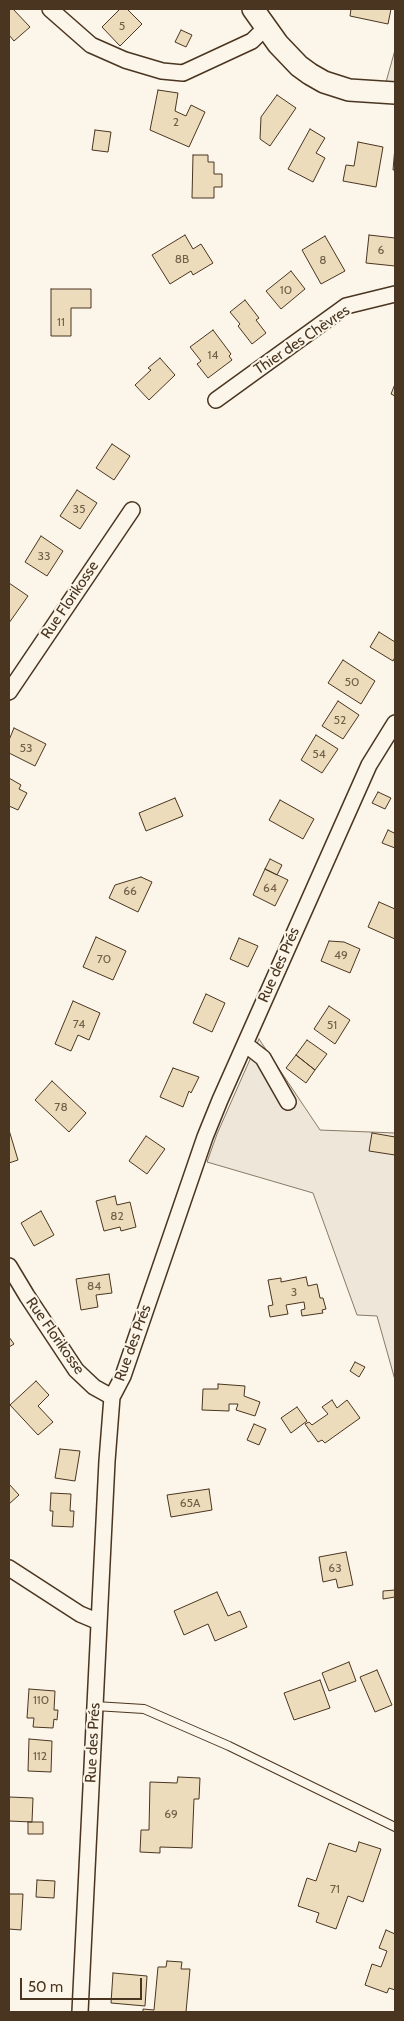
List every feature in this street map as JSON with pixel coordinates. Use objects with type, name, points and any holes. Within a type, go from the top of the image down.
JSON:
[{"type":"main road","points":[[253,9],[266,28],[299,66],[324,82],[350,90],[395,93]]},
{"type":"street","points":[[50,9],[91,45],[125,60],[162,70],[183,73],[252,41],[266,28]]},
{"type":"street","name":"Thier des Chèvres","points":[[216,400],[346,306],[395,294]]},
{"type":"street","name":"Rue Florikosse","points":[[9,692],[132,510]]},
{"type":"street","name":"Rue des Prés","points":[[80,2012],[107,1461],[112,1396],[123,1376],[205,1136],[369,764],[395,723]]},
{"type":"street","points":[[245,1044],[264,1058],[288,1102]]},
{"type":"street","name":"Rue Florikosse","points":[[9,1266],[76,1370],[94,1387],[112,1396]]},
{"type":"street","points":[[9,1568],[80,1614],[99,1622]]},
{"type":"lane","points":[[95,1706],[144,1709],[229,1746],[395,1827]]},
{"type":"shaded area","points":[[395,50],[395,83],[386,82]]},
{"type":"shaded area","points":[[259,1039],[320,1130],[395,1133],[395,1380],[377,1316],[357,1315],[313,1193],[207,1162],[217,1134]]},
{"type":"building","points":[[9,9],[13,9],[30,27],[14,41],[9,35]]},
{"type":"building","points":[[120,9],[127,9],[142,24],[120,46],[102,27]]},
{"type":"building","points":[[351,9],[391,9],[388,24],[350,16]]},
{"type":"building","points":[[181,30],[192,35],[186,47],[175,42]]},
{"type":"building","points":[[158,90],[178,93],[175,111],[186,116],[191,105],[205,112],[189,147],[150,130]]},
{"type":"building","points":[[277,95],[296,108],[270,146],[260,139],[261,117]]},
{"type":"building","points":[[310,129],[325,138],[316,153],[325,158],[313,182],[288,169]]},
{"type":"building","points":[[95,130],[111,132],[108,152],[92,150]]},
{"type":"building","points":[[358,142],[383,147],[376,187],[343,181],[346,165],[354,166]]},
{"type":"building","points":[[395,147],[395,170],[393,170]]},
{"type":"building","points":[[193,155],[208,155],[208,162],[214,162],[214,174],[222,174],[222,187],[214,187],[214,198],[192,198]]},
{"type":"building","points":[[185,235],[193,249],[201,244],[213,263],[193,275],[191,271],[170,284],[152,255]]},
{"type":"building","points":[[369,235],[395,238],[395,266],[366,263]]},
{"type":"building","points":[[325,236],[345,271],[321,284],[302,250]]},
{"type":"building","points":[[291,271],[305,289],[281,309],[266,291]]},
{"type":"building","points":[[51,289],[91,289],[91,308],[71,308],[71,336],[51,336]]},
{"type":"building","points":[[245,300],[259,318],[256,320],[266,333],[252,344],[230,312]]},
{"type":"building","points":[[213,330],[231,354],[229,356],[232,360],[208,378],[197,364],[201,361],[190,347]]},
{"type":"building","points":[[160,358],[175,375],[149,400],[135,385],[151,370],[148,368]]},
{"type":"building","points":[[395,384],[395,396],[391,394]]},
{"type":"building","points":[[112,444],[130,456],[114,480],[96,468]]},
{"type":"building","points":[[77,490],[97,503],[80,529],[60,516]]},
{"type":"building","points":[[41,536],[63,551],[47,576],[25,562]]},
{"type":"building","points":[[9,583],[28,596],[9,623]]},
{"type":"building","points":[[379,632],[395,642],[395,657],[393,661],[370,647]]},
{"type":"building","points":[[343,660],[375,681],[361,704],[328,683]]},
{"type":"building","points":[[338,701],[359,715],[343,739],[322,726]]},
{"type":"building","points":[[14,728],[46,744],[35,766],[9,753],[9,740]]},
{"type":"building","points":[[316,735],[338,749],[322,773],[301,760]]},
{"type":"building","points":[[9,778],[21,785],[19,789],[27,793],[18,810],[9,806]]},
{"type":"building","points":[[378,792],[391,798],[385,809],[372,803]]},
{"type":"building","points":[[175,798],[183,816],[146,831],[139,813]]},
{"type":"building","points":[[280,800],[314,819],[303,839],[269,820]]},
{"type":"building","points":[[388,830],[394,833],[395,831],[395,848],[382,843]]},
{"type":"building","points":[[270,859],[282,865],[277,875],[265,869]]},
{"type":"building","points":[[265,869],[288,880],[275,906],[253,895]]},
{"type":"building","points":[[141,877],[152,882],[138,912],[109,898],[115,885]]},
{"type":"building","points":[[379,902],[395,909],[395,939],[368,927]]},
{"type":"building","points":[[96,937],[126,951],[113,980],[83,967]]},
{"type":"building","points":[[239,938],[258,946],[248,967],[230,959]]},
{"type":"building","points":[[329,941],[344,942],[360,949],[350,973],[321,961]]},
{"type":"building","points":[[206,994],[225,1003],[212,1032],[193,1023]]},
{"type":"building","points":[[73,1001],[100,1013],[89,1040],[78,1035],[71,1051],[55,1044]]},
{"type":"building","points":[[329,1006],[350,1020],[335,1044],[314,1029]]},
{"type":"building","points":[[307,1040],[327,1054],[315,1070],[296,1055]]},
{"type":"building","points":[[296,1055],[315,1070],[306,1083],[286,1068]]},
{"type":"building","points":[[173,1068],[199,1077],[191,1093],[189,1091],[183,1107],[160,1097]]},
{"type":"building","points":[[52,1081],[86,1113],[69,1132],[35,1100]]},
{"type":"building","points":[[9,1130],[18,1160],[9,1163]]},
{"type":"building","points":[[372,1133],[395,1137],[395,1155],[369,1151]]},
{"type":"building","points":[[146,1136],[165,1149],[147,1174],[129,1161]]},
{"type":"building","points":[[115,1196],[117,1205],[130,1202],[136,1227],[121,1231],[120,1227],[104,1231],[96,1201]]},
{"type":"building","points":[[41,1211],[54,1235],[34,1246],[21,1223]]},
{"type":"building","points":[[109,1274],[112,1293],[96,1295],[98,1307],[81,1310],[76,1279]]},
{"type":"building","points":[[306,1277],[308,1286],[317,1284],[320,1298],[323,1298],[326,1309],[322,1310],[323,1313],[302,1316],[301,1310],[305,1309],[304,1302],[286,1305],[288,1314],[270,1317],[268,1306],[273,1305],[268,1280],[281,1278],[281,1282]]},
{"type":"building","points":[[9,1337],[14,1344],[9,1347]]},
{"type":"building","points":[[355,1362],[365,1367],[359,1377],[350,1371]]},
{"type":"building","points":[[36,1381],[49,1395],[38,1406],[53,1422],[38,1435],[10,1405]]},
{"type":"building","points":[[218,1384],[245,1386],[244,1396],[260,1402],[255,1416],[236,1410],[238,1404],[229,1404],[229,1411],[202,1410],[203,1389],[218,1389]]},
{"type":"building","points":[[332,1400],[337,1408],[347,1400],[360,1418],[325,1443],[322,1440],[318,1442],[305,1424],[309,1422],[312,1425],[328,1414],[322,1407]]},
{"type":"building","points":[[297,1407],[307,1421],[291,1433],[281,1418]]},
{"type":"building","points":[[254,1424],[266,1429],[259,1445],[247,1440]]},
{"type":"building","points":[[60,1449],[80,1451],[75,1481],[55,1478]]},
{"type":"building","points":[[9,1484],[19,1495],[9,1504]]},
{"type":"building","points":[[209,1489],[212,1510],[171,1517],[167,1495]]},
{"type":"building","points":[[51,1493],[71,1494],[70,1511],[74,1511],[73,1527],[52,1526],[53,1511],[50,1511]]},
{"type":"building","points":[[346,1552],[353,1585],[338,1588],[336,1579],[323,1582],[319,1557]]},
{"type":"building","points":[[395,1590],[395,1597],[383,1599],[383,1591]]},
{"type":"building","points":[[217,1592],[228,1616],[240,1611],[247,1627],[215,1641],[208,1624],[184,1635],[174,1611]]},
{"type":"building","points":[[349,1662],[356,1681],[329,1691],[322,1673]]},
{"type":"building","points":[[377,1670],[392,1705],[375,1712],[360,1677]]},
{"type":"building","points":[[320,1680],[330,1708],[294,1720],[284,1693]]},
{"type":"building","points":[[29,1689],[55,1691],[54,1710],[58,1710],[57,1720],[54,1719],[53,1728],[33,1727],[34,1718],[27,1718]]},
{"type":"building","points":[[29,1739],[52,1741],[51,1772],[28,1771]]},
{"type":"building","points":[[178,1777],[200,1778],[199,1799],[194,1799],[192,1848],[160,1847],[160,1853],[140,1852],[141,1830],[149,1830],[150,1782],[177,1783]]},
{"type":"building","points":[[9,1797],[33,1798],[32,1822],[9,1821]]},
{"type":"building","points":[[28,1822],[43,1822],[43,1834],[28,1834]]},
{"type":"building","points":[[359,1842],[381,1849],[363,1902],[348,1896],[336,1929],[316,1922],[319,1913],[298,1906],[307,1878],[316,1881],[329,1843],[356,1852]]},
{"type":"building","points":[[37,1880],[55,1881],[54,1898],[36,1897]]},
{"type":"building","points":[[9,1894],[23,1894],[21,1930],[9,1929]]},
{"type":"building","points":[[386,1930],[395,1934],[395,1990],[389,1988],[387,1993],[365,1985],[372,1964],[381,1967],[387,1951],[379,1948]]},
{"type":"building","points":[[167,1961],[182,1962],[181,1969],[190,1969],[186,2012],[143,2012],[143,2009],[154,2010],[158,1967],[166,1967]]},
{"type":"building","points":[[113,1973],[147,1976],[145,2006],[111,2003]]}]
